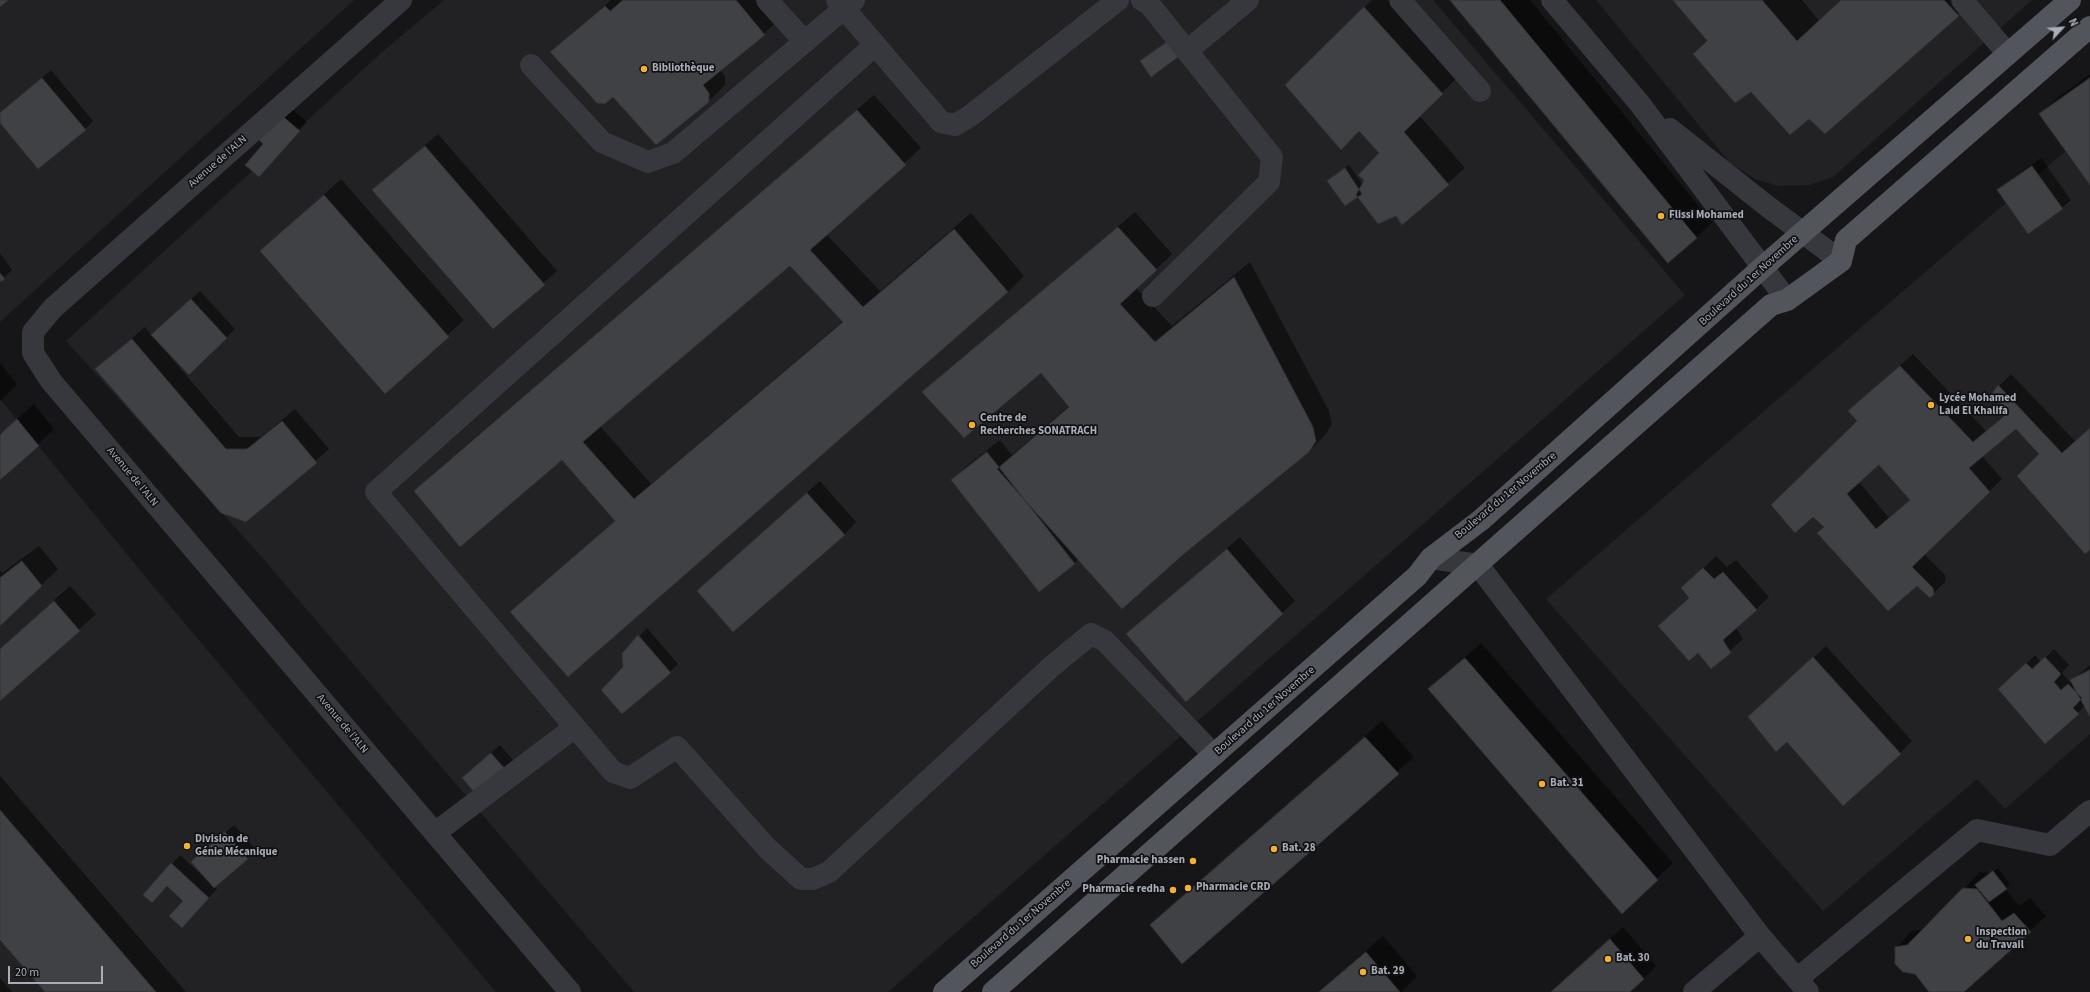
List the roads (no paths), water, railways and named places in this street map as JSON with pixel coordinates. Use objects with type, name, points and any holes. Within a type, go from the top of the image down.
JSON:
[{"type":"main road","name":"Boulevard du 1er Novembre","points":[[944,992],[1417,576],[1431,558],[1481,520],[1763,267],[2070,0]]},
{"type":"main road","points":[[993,992],[1771,305],[1787,300],[1841,260],[1846,240],[2090,27]]},
{"type":"street","name":"Avenue de l'ALN","points":[[401,0],[53,308],[33,332],[33,353],[51,381],[570,992]]},
{"type":"street","points":[[767,0],[805,42]]},
{"type":"street","points":[[531,65],[602,142],[648,162],[673,153],[805,42],[845,3],[876,45],[941,122],[955,125],[970,116],[1118,0]]},
{"type":"street","points":[[1142,0],[1150,5],[1272,157],[1269,182],[1153,296]]},
{"type":"street","points":[[1187,52],[1248,0]]},
{"type":"street","points":[[1400,0],[1480,91]]},
{"type":"street","points":[[1552,0],[1640,104],[1787,300]]},
{"type":"street","points":[[1962,0],[2008,54]]},
{"type":"street","points":[[876,45],[376,492],[613,772],[630,778],[677,747],[767,848],[801,879],[814,879],[829,872],[1051,667],[1091,634],[1104,641],[1214,755]]},
{"type":"street","points":[[1640,104],[1802,233],[1841,260]]},
{"type":"street","points":[[1431,558],[1478,565],[1760,936],[1803,986],[1977,830],[2050,845],[2090,811]]},
{"type":"street","points":[[435,833],[575,726]]},
{"type":"street","points":[[1694,992],[1760,936]]},
{"type":"place","name":"Bibliothèque","points":[[644,69]]},
{"type":"place","name":"Flissi Mohamed","points":[[1661,216]]},
{"type":"place","name":"Lycée Mohamed Laid El Khalifa","points":[[1931,405]]},
{"type":"place","name":"Centre de Recherches SONATRACH","points":[[972,425]]},
{"type":"place","name":"Bat. 31","points":[[1542,784]]},
{"type":"place","name":"Division de Génie Mécanique","points":[[187,846]]},
{"type":"place","name":"Bat. 28","points":[[1274,849]]},
{"type":"place","name":"Pharmacie hassen","points":[[1193,861]]},
{"type":"place","name":"Pharmacie CRD","points":[[1188,888]]},
{"type":"place","name":"Pharmacie redha","points":[[1173,890]]},
{"type":"place","name":"Inspection du Travail","points":[[1968,939]]},
{"type":"place","name":"Bat. 30","points":[[1608,959]]},
{"type":"place","name":"Bat. 29","points":[[1363,972]]}]
